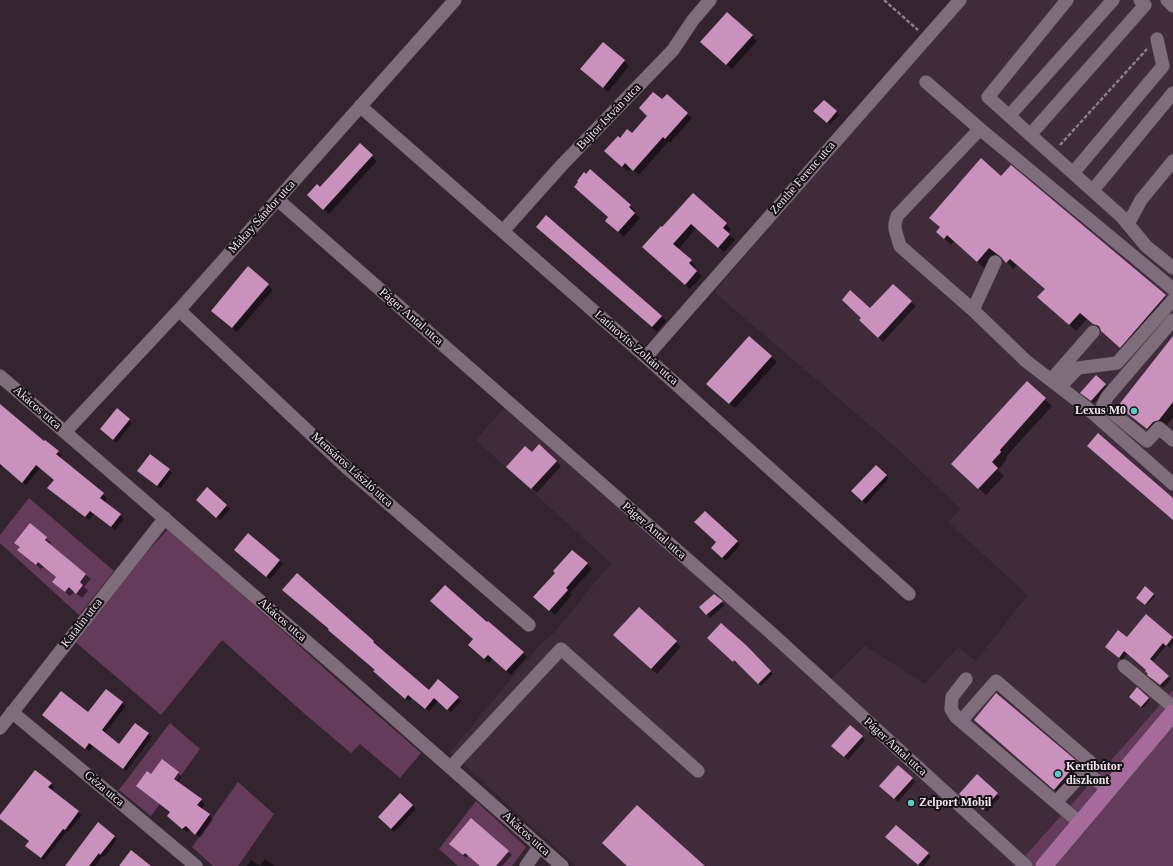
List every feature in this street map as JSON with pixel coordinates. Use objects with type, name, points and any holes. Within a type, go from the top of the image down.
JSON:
[{"type":"main road","points":[[1044,866],[1173,713]]},
{"type":"street","name":"Makay Sándor utca","points":[[65,432],[179,310],[455,0]]},
{"type":"street","name":"Bujtor István utca","points":[[503,231],[561,166],[673,50],[693,20],[710,0]]},
{"type":"street","name":"Zenthe Ferenc utca","points":[[646,357],[960,0]]},
{"type":"street","points":[[1068,0],[988,97],[1093,190],[1122,217],[1146,246],[1173,268]]},
{"type":"street","points":[[1009,116],[1113,0]]},
{"type":"street","points":[[1030,135],[1146,5],[1140,0]]},
{"type":"street","points":[[1167,0],[1173,6]]},
{"type":"street","points":[[1073,173],[1168,68],[1157,38]]},
{"type":"street","points":[[926,82],[980,129],[1173,289]]},
{"type":"street","points":[[1093,190],[1173,93]]},
{"type":"street","name":"Latinovits Zoltán utca","points":[[360,106],[646,357],[909,594]]},
{"type":"street","points":[[980,129],[897,216],[895,235],[900,246],[972,310],[1026,361],[1087,408],[1173,484]]},
{"type":"street","points":[[1128,224],[1141,200],[1173,161]]},
{"type":"street","name":"Páger Antal utca","points":[[278,200],[770,632],[1026,866]]},
{"type":"street","points":[[972,310],[995,262]]},
{"type":"street","points":[[1056,383],[1078,368],[1117,363],[1173,300]]},
{"type":"street","name":"Mensáros László utca","points":[[179,310],[346,467],[529,625]]},
{"type":"street","points":[[1173,320],[1108,397],[1103,405],[1147,441],[1159,428],[1173,440]]},
{"type":"street","points":[[1056,383],[1093,332]]},
{"type":"street","name":"Akácos utca","points":[[0,376],[451,767],[562,866]]},
{"type":"street","name":"Katalin utca","points":[[0,728],[165,518]]},
{"type":"street","points":[[451,767],[561,649],[698,772]]},
{"type":"street","points":[[1124,666],[1173,707]]},
{"type":"street","points":[[966,679],[952,697],[951,708],[956,717],[1080,823]]},
{"type":"street","points":[[961,721],[996,681],[1090,762],[1085,771],[1056,802]]},
{"type":"street","name":"Géza utca","points":[[12,712],[196,866]]},
{"type":"street","points":[[1085,771],[1108,790]]},
{"type":"street","points":[[526,866],[540,846]]},
{"type":"path","points":[[884,0],[926,37]]},
{"type":"path","points":[[1052,154],[1157,38]]},
{"type":"shaded area","points":[[968,0],[1173,0],[1173,690],[1016,866],[576,866],[450,752],[538,647],[555,632],[611,563],[476,440],[513,398],[828,682],[865,646],[925,684],[958,647],[976,661],[1028,595],[948,522],[961,509],[900,451],[714,292],[935,36]]},
{"type":"shaded area","points":[[29,498],[114,571],[79,615],[0,543],[0,535]]},
{"type":"shaded area","points":[[169,528],[336,679],[421,753],[400,778],[360,744],[351,753],[222,640],[161,715],[73,640],[105,599]]},
{"type":"shaded area","points":[[1173,690],[1173,866],[1016,866],[1129,740]]},
{"type":"shaded area","points":[[170,723],[200,749],[151,816],[119,790]]},
{"type":"shaded area","points":[[238,782],[274,814],[238,866],[213,866],[192,847]]},
{"type":"shaded area","points":[[476,801],[526,847],[512,866],[458,866],[439,849]]},
{"type":"building","points":[[727,12],[753,35],[726,65],[700,42]]},
{"type":"building","points":[[603,42],[625,60],[603,88],[580,69]]},
{"type":"building","points":[[653,92],[662,99],[667,94],[688,113],[665,139],[663,137],[633,171],[625,163],[622,167],[604,151],[618,136],[620,138],[627,129],[632,133],[647,116],[639,108]]},
{"type":"building","points":[[824,100],[837,111],[827,123],[813,111]]},
{"type":"building","points":[[360,143],[373,155],[323,210],[307,195],[317,184],[320,187]]},
{"type":"building","points":[[981,158],[1001,176],[1011,165],[1166,295],[1120,348],[1101,331],[1099,326],[1093,324],[1080,313],[1069,325],[1037,297],[1045,289],[1010,259],[1006,263],[989,248],[977,262],[947,235],[944,239],[936,232],[940,227],[929,218]]},
{"type":"building","points":[[590,169],[631,205],[629,207],[635,213],[618,232],[605,221],[608,217],[574,187],[584,172],[586,174]]},
{"type":"building","points":[[693,193],[727,223],[723,228],[730,234],[718,248],[691,224],[673,244],[692,260],[689,263],[697,271],[685,285],[642,247]]},
{"type":"building","points":[[546,215],[662,316],[652,327],[536,227]]},
{"type":"building","points":[[248,266],[269,284],[232,328],[211,311]]},
{"type":"building","points":[[893,284],[912,301],[878,338],[859,320],[861,318],[842,300],[850,290],[870,308]]},
{"type":"building","points":[[749,336],[772,356],[729,404],[706,384]]},
{"type":"building","points":[[1173,336],[1173,402],[1159,420],[1153,422],[1147,429],[1118,406]]},
{"type":"building","points":[[1096,375],[1106,384],[1091,401],[1080,393]]},
{"type":"building","points":[[1027,381],[1046,398],[1000,450],[1001,452],[992,462],[998,468],[978,489],[951,464]]},
{"type":"building","points":[[0,404],[44,441],[45,440],[59,451],[56,454],[104,493],[100,498],[121,514],[111,527],[90,511],[85,517],[47,488],[54,480],[36,465],[22,483],[0,464]]},
{"type":"building","points":[[117,408],[130,419],[113,440],[100,429]]},
{"type":"building","points":[[1098,433],[1173,498],[1173,520],[1087,446]]},
{"type":"building","points":[[539,444],[557,461],[531,489],[506,467],[525,446],[532,452]]},
{"type":"building","points":[[150,454],[170,469],[157,486],[137,471]]},
{"type":"building","points":[[876,465],[887,475],[862,501],[851,491]]},
{"type":"building","points":[[207,487],[227,505],[216,518],[196,500]]},
{"type":"building","points":[[705,511],[738,541],[722,558],[711,548],[716,542],[694,522]]},
{"type":"building","points":[[30,523],[47,537],[45,540],[86,574],[80,582],[83,585],[76,594],[69,587],[65,592],[52,582],[56,577],[38,562],[36,565],[17,550],[20,547],[14,543]]},
{"type":"building","points":[[248,533],[280,560],[266,577],[234,550]]},
{"type":"building","points":[[572,550],[588,563],[566,588],[568,590],[549,611],[533,597],[555,573],[553,571]]},
{"type":"building","points":[[297,573],[374,641],[373,642],[429,690],[438,679],[459,697],[447,710],[434,698],[425,709],[408,695],[405,699],[373,671],[375,670],[328,630],[329,629],[282,590]]},
{"type":"building","points":[[445,585],[524,652],[506,671],[488,655],[484,659],[468,645],[473,639],[430,601]]},
{"type":"building","points":[[1145,586],[1154,594],[1145,605],[1136,598]]},
{"type":"building","points":[[714,594],[723,601],[706,615],[699,607]]},
{"type":"building","points":[[639,607],[677,641],[651,669],[613,635]]},
{"type":"building","points":[[1146,614],[1173,637],[1166,646],[1163,643],[1150,659],[1169,676],[1160,685],[1147,675],[1146,670],[1124,651],[1119,658],[1105,647],[1118,630],[1127,637]]},
{"type":"building","points":[[721,623],[747,646],[771,671],[758,684],[734,660],[733,662],[707,638]]},
{"type":"building","points":[[1137,687],[1149,698],[1141,707],[1129,697]]},
{"type":"building","points":[[106,689],[123,702],[102,730],[119,744],[135,723],[149,733],[123,769],[89,743],[85,749],[42,715],[61,691],[88,712]]},
{"type":"building","points":[[996,693],[1078,762],[1054,790],[974,720]]},
{"type":"building","points":[[850,725],[863,736],[844,757],[831,746]]},
{"type":"building","points":[[162,759],[179,772],[174,779],[202,799],[197,805],[210,814],[195,835],[186,826],[182,829],[167,816],[170,812],[136,786],[147,771],[151,774]]},
{"type":"building","points":[[898,765],[913,778],[894,799],[879,786]]},
{"type":"building","points":[[35,770],[52,783],[48,787],[79,811],[41,858],[25,846],[29,841],[0,819],[0,815]]},
{"type":"building","points":[[977,774],[998,793],[983,810],[974,802],[971,805],[959,794]]},
{"type":"building","points":[[400,793],[413,805],[391,829],[378,817]]},
{"type":"building","points":[[637,805],[705,866],[627,866],[602,843]]},
{"type":"building","points":[[471,818],[509,851],[496,866],[480,866],[465,853],[463,855],[449,844]]},
{"type":"building","points":[[98,822],[115,836],[89,866],[65,866]]},
{"type":"building","points":[[896,825],[929,853],[918,865],[885,837]]},
{"type":"building","points":[[131,850],[151,866],[119,866]]},
{"type":"place","name":"Lexus M0","points":[[1134,411]]},
{"type":"place","name":"Kertibútor diszkont","points":[[1058,774]]},
{"type":"place","name":"Zelport Mobil","points":[[911,803]]}]
